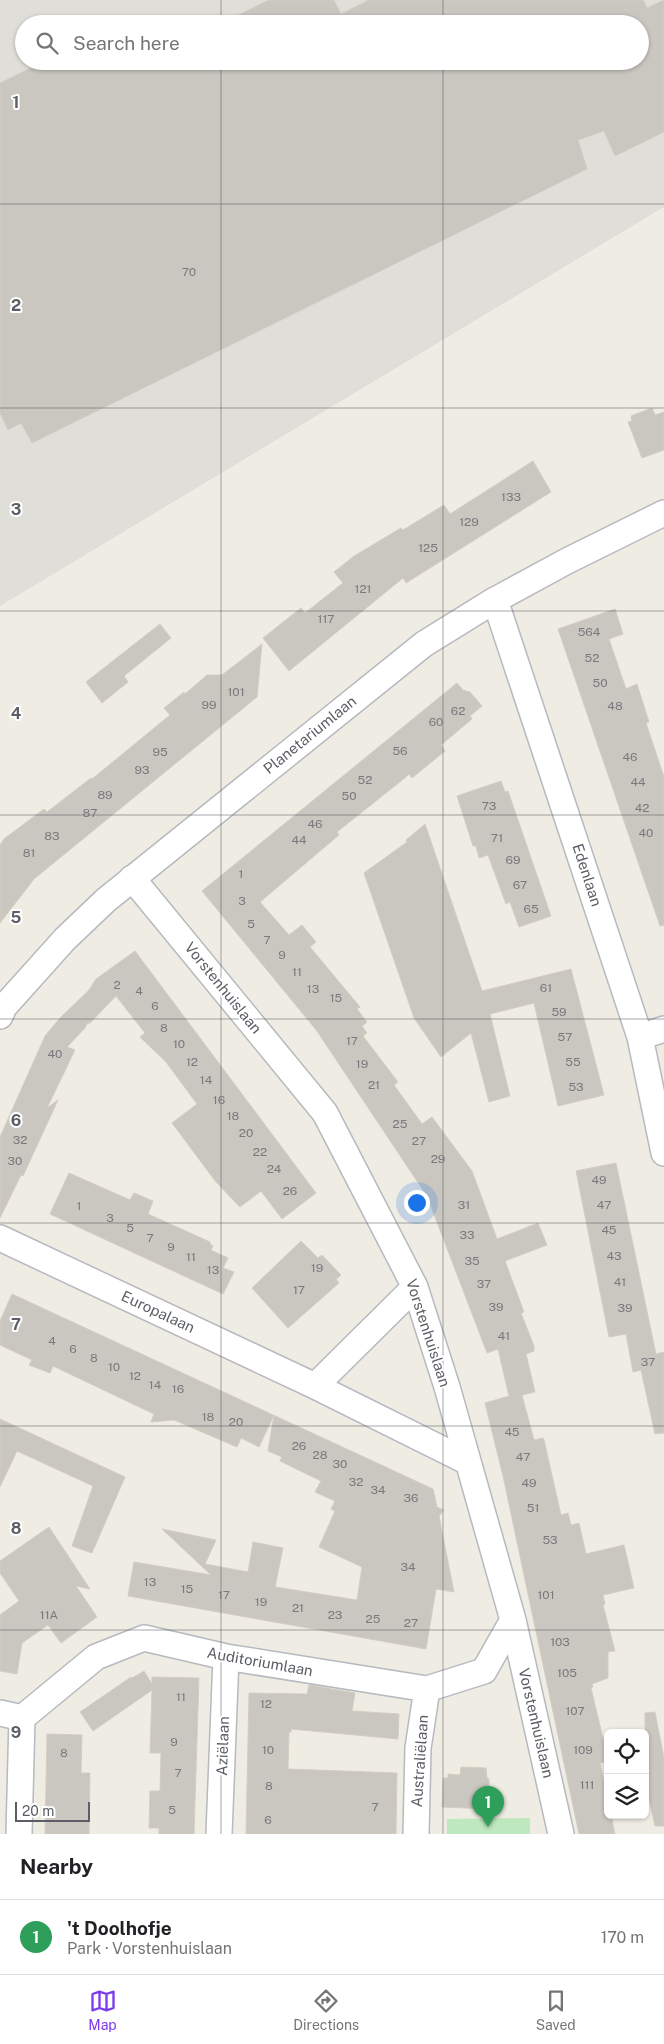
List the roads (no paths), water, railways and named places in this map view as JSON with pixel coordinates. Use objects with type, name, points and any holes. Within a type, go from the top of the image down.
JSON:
[{"type":"street","name":"Planetariumlaan","points":[[0,1016],[4,1007],[65,939],[132,878],[424,644],[495,600],[567,561],[664,513]]},
{"type":"street","name":"Edenlaan","points":[[495,600],[640,1037],[664,1153]]},
{"type":"street","name":"Vorstenhuislaan","points":[[132,878],[325,1113],[415,1287],[468,1462],[512,1620],[561,1834]]},
{"type":"street","points":[[640,1037],[664,1029]]},
{"type":"street","name":"Europalaan","points":[[0,1238],[315,1386],[468,1462]]},
{"type":"street","points":[[315,1386],[415,1287]]},
{"type":"street","name":"Auditoriumlaan","points":[[11,1716],[96,1657],[144,1638],[226,1657],[427,1689],[484,1670],[512,1620]]},
{"type":"street","name":"Aziëlaan","points":[[220,1834],[226,1657]]},
{"type":"street","name":"Australiëlaan","points":[[416,1834],[418,1748],[427,1689]]},
{"type":"street","points":[[11,1716],[19,1834]]},
{"type":"place","name":"'t Doolhofje","points":[[488,1827]]}]
